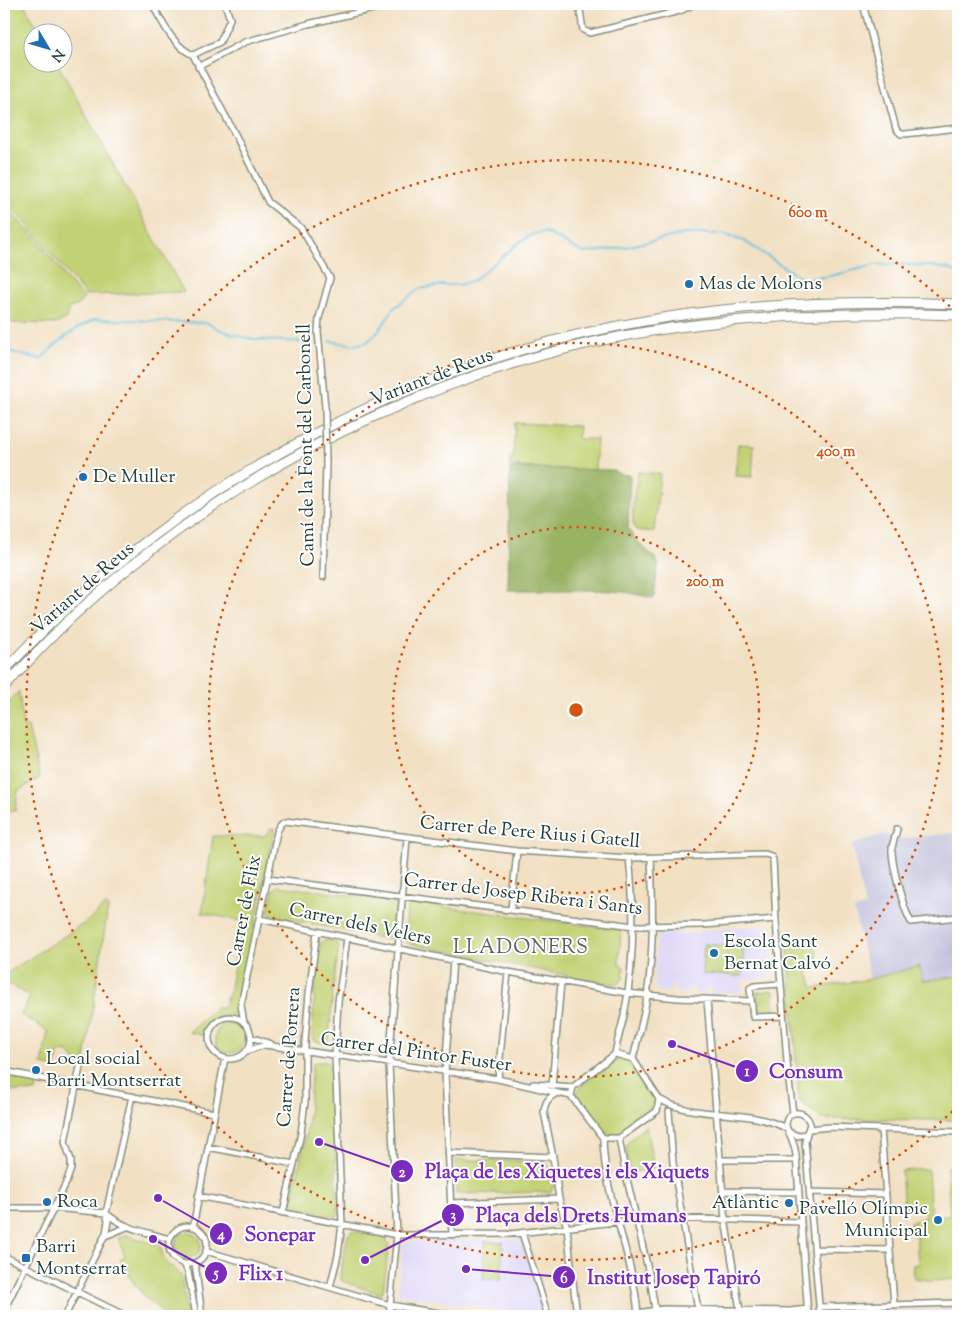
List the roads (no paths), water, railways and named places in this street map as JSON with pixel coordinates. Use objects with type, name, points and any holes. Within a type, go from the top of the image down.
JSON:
[{"type":"highway","name":"Variant de Reus","points":[[4,671],[76,599],[133,550],[185,512],[317,431],[389,398],[455,372],[574,336],[639,322],[698,313],[774,305],[829,303],[914,302],[958,304]]},
{"type":"highway","name":"Variant de Reus","points":[[4,688],[82,607],[140,559],[190,522],[261,476],[321,442],[394,408],[460,382],[517,363],[577,347],[642,333],[700,324],[777,316],[831,314],[958,315]]},
{"type":"street","points":[[152,4],[176,43],[182,50],[193,55],[220,42],[230,19],[225,4]]},
{"type":"street","points":[[198,67],[245,42],[308,24],[395,4]]},
{"type":"street","points":[[579,4],[583,30],[590,33],[680,11],[694,4]]},
{"type":"street","points":[[863,4],[898,132],[905,134],[958,128]]},
{"type":"street","name":"Camí de la Font del Carbonell","points":[[193,55],[268,202],[302,228],[330,278],[319,318],[318,331],[326,464],[323,577]]},
{"type":"street","name":"Carrer de Pere Rius i Gatell","points":[[280,824],[285,821],[517,851],[629,858],[765,854],[771,856],[773,864],[776,919]]},
{"type":"street","name":"Carrer de Flix","points":[[233,1018],[241,1005],[280,824]]},
{"type":"street","points":[[897,829],[892,851],[911,922],[958,917]]},
{"type":"street","points":[[389,1316],[397,1234],[389,1064],[407,838]]},
{"type":"street","points":[[511,910],[517,851]]},
{"type":"street","points":[[629,858],[632,886],[632,925],[627,993],[615,1054],[573,1087],[571,1096],[603,1138],[603,1160],[607,1185],[633,1278],[638,1315],[698,1310],[790,1311],[808,1309]]},
{"type":"street","points":[[633,1059],[647,996],[653,926],[651,858]]},
{"type":"street","name":"Carrer de Josep Ribera i Sants","points":[[268,879],[632,925],[704,925],[776,919]]},
{"type":"street","name":"Carrer dels Velers","points":[[260,919],[561,982],[647,996],[751,1001]]},
{"type":"street","points":[[776,919],[791,1115],[786,1123],[794,1143],[796,1160],[808,1316]]},
{"type":"street","name":"Carrer de Porrera","points":[[283,1213],[305,1102],[308,993],[317,932]]},
{"type":"street","points":[[330,1287],[338,1255],[342,1224],[335,1056],[338,1002],[347,938]]},
{"type":"street","points":[[452,1234],[445,1072],[453,960]]},
{"type":"street","points":[[498,1080],[508,972]]},
{"type":"street","points":[[552,1086],[561,982]]},
{"type":"street","points":[[781,984],[750,988],[753,1017],[783,1016]]},
{"type":"street","points":[[707,1000],[725,1219],[740,1310]]},
{"type":"street","name":"Carrer de Flix","points":[[241,1005],[244,1023]]},
{"type":"street","points":[[233,1018],[244,1023],[249,1029],[251,1037],[247,1051],[239,1057],[226,1058],[213,1050],[210,1034],[214,1025],[220,1020],[233,1018]]},
{"type":"street","name":"Carrer del Pintor Fuster","points":[[251,1037],[306,1052],[519,1083],[573,1087]]},
{"type":"street","name":"Carrer del Pintor Fuster","points":[[247,1051],[266,1046],[279,1046]]},
{"type":"street","points":[[615,1054],[633,1059],[659,1099],[678,1108],[770,1121],[798,1136],[808,1131],[830,1127],[958,1132]]},
{"type":"street","points":[[193,1227],[226,1058]]},
{"type":"street","points":[[4,1316],[8,1302],[71,1169],[71,1160],[65,1142],[80,1067]]},
{"type":"street","points":[[4,1071],[214,1113]]},
{"type":"street","name":"Carrer del Pintor Fuster","points":[[519,1083],[571,1096]]},
{"type":"street","points":[[557,1093],[544,1104],[544,1112],[559,1199],[567,1228],[577,1316]]},
{"type":"street","points":[[65,1316],[105,1236],[108,1221],[106,1212],[132,1096]]},
{"type":"street","points":[[657,1111],[659,1099]]},
{"type":"street","points":[[603,1138],[619,1138],[657,1111],[669,1111],[678,1108]]},
{"type":"street","points":[[669,1111],[673,1163],[698,1310]]},
{"type":"street","points":[[770,1121],[799,1112],[804,1114],[810,1121],[830,1127]]},
{"type":"street","points":[[810,1121],[805,1140],[820,1316]]},
{"type":"street","points":[[881,1129],[894,1305]]},
{"type":"street","points":[[619,1138],[656,1313]]},
{"type":"street","points":[[208,1146],[294,1164]]},
{"type":"street","points":[[448,1152],[553,1157]]},
{"type":"street","points":[[720,1160],[796,1160]]},
{"type":"street","points":[[723,1191],[799,1192]]},
{"type":"street","points":[[810,1192],[886,1194]]},
{"type":"street","points":[[198,1196],[397,1234],[522,1233],[618,1221],[682,1218],[802,1222]]},
{"type":"street","points":[[451,1203],[559,1199]]},
{"type":"street","points":[[4,1208],[54,1208],[106,1212],[117,1222],[127,1227],[169,1239]]},
{"type":"street","points":[[105,1236],[127,1227]]},
{"type":"street","points":[[193,1227],[204,1236],[207,1244],[206,1252],[195,1263],[184,1264],[175,1259],[170,1253],[169,1239],[179,1228],[193,1227]]},
{"type":"street","points":[[522,1233],[548,1316]]},
{"type":"street","points":[[814,1249],[890,1250]]},
{"type":"street","points":[[206,1252],[390,1305],[457,1316]]},
{"type":"street","points":[[4,1256],[117,1314],[126,1316]]},
{"type":"street","points":[[195,1263],[202,1316]]},
{"type":"street","points":[[184,1264],[188,1272],[196,1316]]},
{"type":"street","points":[[819,1307],[958,1303]]},
{"type":"waterway","points":[[330,341],[355,345],[367,342],[378,332],[394,308],[419,289],[443,285],[459,285],[474,280],[521,241],[534,234],[545,232],[584,253],[615,249],[684,234],[722,234],[744,241],[799,277],[810,279],[875,265],[894,264],[930,266],[958,273]]},
{"type":"waterway","points":[[4,349],[41,359],[67,336],[96,319],[208,323],[232,334],[244,337],[309,342]]},
{"type":"place","name":"Mas de Molons","points":[[689,284]]},
{"type":"place","name":"De Muller","points":[[83,477]]},
{"type":"place","name":"Escola Sant Bernat Calvó","points":[[714,953]]},
{"type":"place","name":"Consum","points":[[672,1044]]},
{"type":"place","name":"Local social Barri Montserrat","points":[[36,1070]]},
{"type":"place","name":"Plaça de les Xiquetes i els Xiquets","points":[[319,1142]]},
{"type":"place","name":"Sonepar","points":[[158,1198]]},
{"type":"place","name":"Roca","points":[[47,1202]]},
{"type":"place","name":"Atlàntic","points":[[789,1203]]},
{"type":"place","name":"Pavelló Olímpic Municipal","points":[[938,1220]]},
{"type":"place","name":"Flix 1","points":[[153,1239]]},
{"type":"place","name":"Barri Montserrat","points":[[26,1258]]},
{"type":"place","name":"Plaça dels Drets Humans","points":[[365,1260]]},
{"type":"place","name":"Institut Josep Tapiró","points":[[466,1269]]},
{"type":"district","name":"LLADONERS","points":[[521,948]]}]
